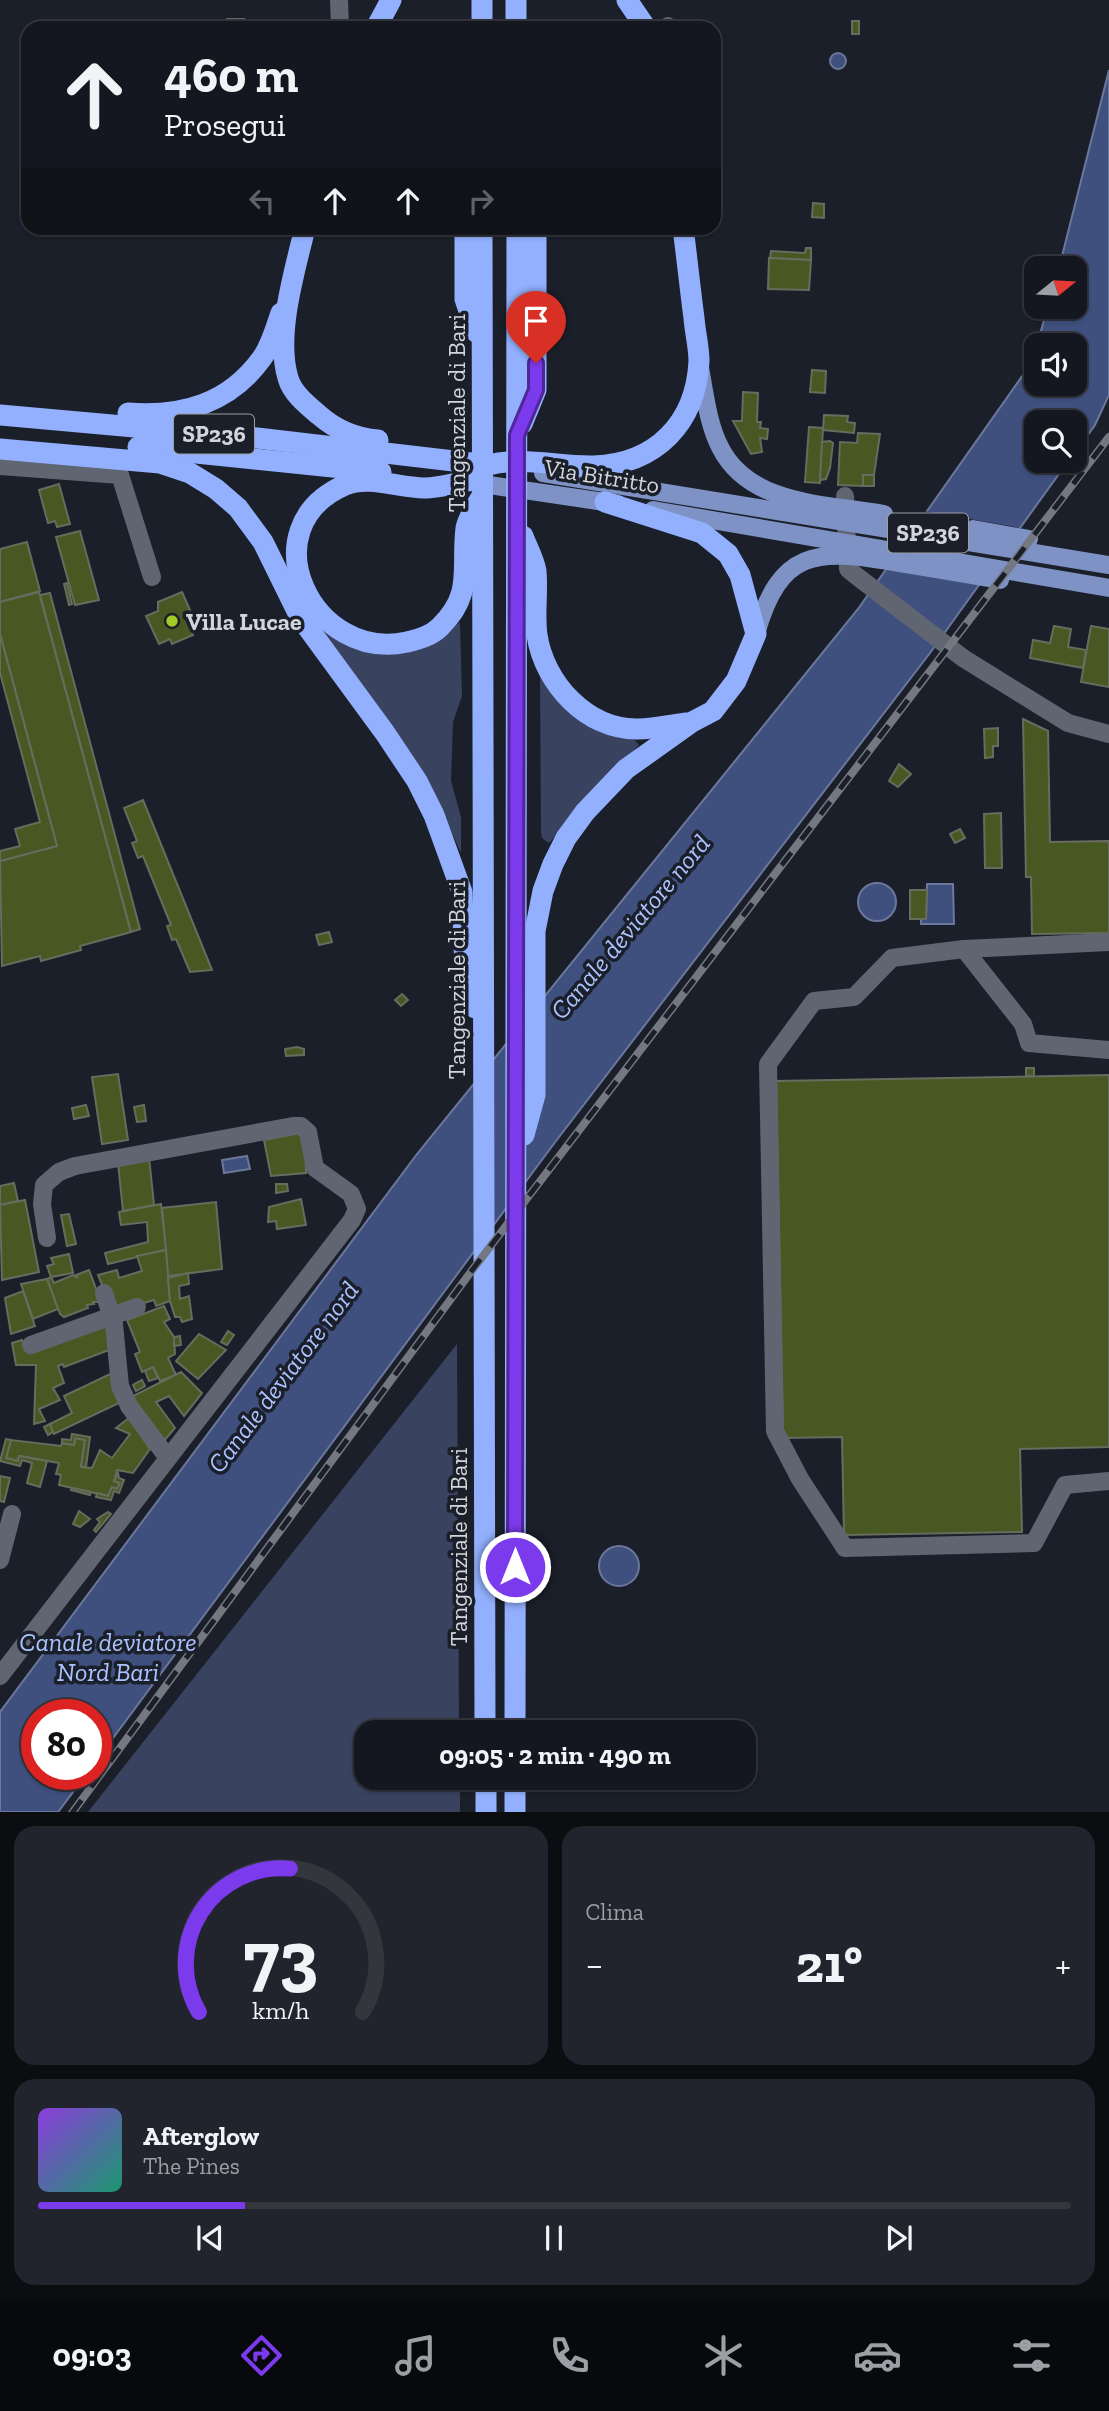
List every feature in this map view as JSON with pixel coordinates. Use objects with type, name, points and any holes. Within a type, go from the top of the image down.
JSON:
[{"type":"highway","points":[[380,21],[391,0]]},
{"type":"highway","points":[[482,0],[482,21]]},
{"type":"highway","points":[[516,0],[516,21]]},
{"type":"highway","points":[[627,0],[641,21]]},
{"type":"highway","points":[[303,235],[290,291],[284,352],[288,380],[303,402],[334,428],[367,439],[427,444],[471,479]]},
{"type":"highway","points":[[465,235],[465,299],[482,353]]},
{"type":"highway","name":"Tangenziale di Bari","points":[[482,235],[482,353],[471,479],[482,1033],[485,1720]]},
{"type":"highway","points":[[515,1720],[517,1161],[535,1095],[525,1004],[517,235]]},
{"type":"highway","points":[[517,435],[536,390],[536,235]]},
{"type":"highway","name":"Via Bitritto","points":[[0,415],[257,438],[427,467],[471,479],[488,465],[510,459],[576,471],[636,460],[664,442],[681,421],[693,395],[699,360],[684,235]]},
{"type":"highway","points":[[0,403],[147,414],[176,413],[203,406],[230,392],[263,357],[290,291]]},
{"type":"highway","name":"Via Bitritto","points":[[0,437],[427,467]]},
{"type":"highway","points":[[0,449],[160,463],[190,473],[216,489],[254,528],[300,617],[417,780],[434,815],[463,892],[464,970],[482,1033]]},
{"type":"highway","points":[[471,479],[466,526],[465,589],[457,608],[439,629],[422,639],[397,644],[373,644],[351,637],[331,624],[316,609],[302,584],[294,559],[300,533],[313,509],[328,495],[346,484],[367,481],[425,488],[471,479]]},
{"type":"highway","points":[[525,1004],[543,891],[566,838],[603,790],[626,769],[692,722],[713,711],[736,681],[756,635],[740,575],[728,554],[702,533],[605,502]]},
{"type":"highway","points":[[518,524],[536,569],[537,634],[544,663],[557,685],[589,714],[612,725],[636,730],[692,722]]},
{"type":"highway","points":[[486,1790],[486,1812]]},
{"type":"highway","points":[[515,1790],[515,1812]]},
{"type":"main road","points":[[699,360],[720,447],[743,476],[764,491],[788,498],[1070,547],[1108,565]]},
{"type":"main road","name":"Via Bitritto","points":[[576,471],[748,505],[1108,565]]},
{"type":"main road","name":"Via Bitritto","points":[[471,479],[1107,588]]},
{"type":"main road","points":[[756,635],[765,602],[778,582],[812,557],[835,554],[1062,590],[1107,588]]},
{"type":"street","points":[[339,0],[340,21]]},
{"type":"street","points":[[0,466],[120,475],[152,576]]},
{"type":"street","points":[[845,496],[848,569],[963,657],[1068,723],[1109,734]]},
{"type":"street","points":[[1109,943],[964,949],[892,958],[854,997],[814,1001],[768,1064],[775,1431],[800,1479],[845,1548],[1034,1544],[1066,1485],[1109,1481]]},
{"type":"street","points":[[964,949],[1023,1024],[1029,1043],[1109,1050]]},
{"type":"street","points":[[0,1676],[352,1220],[357,1209],[351,1194],[315,1168],[308,1132],[301,1126],[75,1166],[59,1172],[44,1185],[42,1203],[47,1238]]},
{"type":"street","points":[[104,1293],[114,1324],[120,1386],[130,1406],[168,1458]]},
{"type":"street","points":[[31,1345],[137,1307]]},
{"type":"street","points":[[0,1560],[12,1514]]},
{"type":"shaded area","points":[[460,622],[462,696],[453,722],[451,781],[461,817],[461,853],[428,780],[320,628],[437,641]]},
{"type":"shaded area","points":[[540,677],[634,739],[639,745],[549,843],[542,838],[541,832]]},
{"type":"shaded area","points":[[457,1344],[459,1720],[354,1720],[354,1790],[460,1790],[460,1812],[88,1812],[105,1790],[112,1790],[112,1782]]},
{"type":"water","points":[[835,53],[841,53],[846,61],[844,67],[835,69],[830,64],[830,58]]},
{"type":"water","name":"Canale deviatore Nord Bari","points":[[1109,70],[1109,395],[1095,425],[1087,436],[1087,410],[1024,410],[1024,473],[1060,473],[930,653],[556,1141],[112,1739],[112,1699],[21,1699],[21,1790],[75,1790],[58,1812],[0,1812],[0,1712],[417,1154],[858,609],[1024,374],[1024,396],[1087,396],[1087,333],[1040,333],[1044,319],[1087,319],[1087,256],[1062,256]]},
{"type":"water","points":[[877,883],[891,888],[896,902],[891,916],[877,921],[863,916],[858,902],[863,888]]},
{"type":"water","points":[[927,884],[953,884],[954,924],[921,924],[921,919],[926,919]]},
{"type":"water","points":[[247,1156],[250,1169],[224,1173],[222,1160]]},
{"type":"water","points":[[619,1546],[627,1547],[633,1552],[638,1558],[638,1574],[633,1580],[627,1585],[619,1586],[611,1585],[605,1580],[600,1574],[599,1566],[600,1558],[605,1552],[611,1547]]},
{"type":"pier","points":[[923,511],[1024,529],[985,582],[883,567]]},
{"type":"building","points":[[227,19],[244,19],[244,21]]},
{"type":"building","points":[[852,21],[859,21],[859,34],[852,34]]},
{"type":"building","points":[[813,203],[824,204],[824,218],[812,217]]},
{"type":"building","points":[[806,248],[811,248],[811,260],[770,258],[771,251],[805,253]]},
{"type":"building","points":[[769,258],[811,260],[809,290],[768,289]]},
{"type":"building","points":[[812,370],[826,371],[825,393],[810,392]]},
{"type":"building","points":[[743,392],[758,393],[757,422],[761,422],[760,428],[768,429],[767,439],[760,438],[762,452],[751,454],[733,421],[742,421]]},
{"type":"building","points":[[824,415],[848,416],[847,422],[855,423],[854,433],[823,430]]},
{"type":"building","points":[[809,427],[823,428],[820,483],[805,482]]},
{"type":"building","points":[[858,433],[880,434],[874,475],[863,475],[863,486],[838,485],[840,442],[857,443]]},
{"type":"building","points":[[822,442],[833,443],[830,468],[826,479],[820,480]]},
{"type":"building","points":[[863,475],[874,475],[874,486],[863,486]]},
{"type":"building","points":[[59,484],[70,524],[57,527],[55,521],[48,523],[39,490]]},
{"type":"building","points":[[80,531],[99,600],[75,605],[56,537]]},
{"type":"building","points":[[27,542],[40,591],[0,602],[0,549]]},
{"type":"building","points":[[67,583],[72,604],[69,605],[64,584]]},
{"type":"building","points":[[39,592],[131,932],[80,946],[81,950],[41,961],[40,956],[2,966],[0,861],[57,846],[0,634],[0,602]]},
{"type":"building","name":"Villa Lucae","points":[[182,592],[197,626],[190,629],[193,635],[172,644],[170,639],[159,644],[146,616],[158,611],[158,602]]},
{"type":"building","points":[[50,593],[140,929],[131,932],[40,595]]},
{"type":"building","points":[[1054,626],[1071,629],[1068,647],[1086,650],[1083,668],[1030,658],[1033,640],[1050,643]]},
{"type":"building","points":[[1091,626],[1109,629],[1109,687],[1081,682]]},
{"type":"building","points":[[0,634],[57,846],[0,861],[0,851],[20,846],[15,829],[40,822],[0,673]]},
{"type":"building","points":[[1023,719],[1048,731],[1050,842],[1109,841],[1109,933],[1032,934],[1031,877],[1026,877]]},
{"type":"building","points":[[998,728],[998,746],[993,746],[993,757],[985,758],[984,729]]},
{"type":"building","points":[[899,764],[911,774],[898,787],[889,781]]},
{"type":"building","points":[[143,800],[212,970],[190,972],[176,939],[172,940],[167,926],[171,925],[143,856],[138,858],[132,843],[137,841],[124,808]]},
{"type":"building","points":[[1001,813],[1002,868],[985,868],[984,814]]},
{"type":"building","points":[[960,829],[965,838],[955,843],[950,834]]},
{"type":"building","points":[[910,890],[927,890],[926,919],[910,919]]},
{"type":"building","points":[[329,932],[332,942],[319,945],[316,935]]},
{"type":"building","points":[[402,994],[408,1000],[401,1006],[395,1000]]},
{"type":"building","points":[[285,1049],[304,1049],[304,1055],[286,1056]]},
{"type":"building","points":[[1026,1068],[1034,1068],[1034,1076],[1026,1076]]},
{"type":"building","points":[[118,1074],[128,1140],[102,1144],[92,1077]]},
{"type":"building","points":[[1109,1075],[1109,1447],[1020,1449],[1022,1532],[844,1535],[842,1437],[783,1438],[776,1081]]},
{"type":"building","points":[[86,1105],[89,1116],[74,1119],[72,1108]]},
{"type":"building","points":[[144,1105],[146,1121],[137,1122],[134,1107]]},
{"type":"building","points":[[300,1133],[305,1137],[306,1173],[271,1176],[264,1140]]},
{"type":"building","points":[[149,1157],[154,1205],[123,1211],[118,1163]]},
{"type":"building","points":[[14,1183],[18,1201],[0,1205],[0,1186]]},
{"type":"building","points":[[276,1184],[287,1184],[288,1191],[276,1193]]},
{"type":"building","points":[[301,1199],[306,1225],[277,1229],[276,1221],[268,1222],[269,1207]]},
{"type":"building","points":[[25,1200],[39,1272],[2,1280],[0,1205]]},
{"type":"building","points":[[216,1202],[222,1269],[168,1276],[162,1208]]},
{"type":"building","points":[[161,1204],[166,1250],[108,1264],[105,1253],[148,1242],[147,1222],[121,1225],[119,1212]]},
{"type":"building","points":[[69,1214],[76,1244],[67,1246],[61,1215]]},
{"type":"building","points":[[166,1250],[170,1301],[156,1306],[154,1300],[113,1312],[98,1275],[117,1270],[119,1278],[142,1271],[137,1256]]},
{"type":"building","points":[[69,1254],[73,1273],[51,1277],[47,1266],[54,1264],[51,1258]]},
{"type":"building","points":[[89,1270],[101,1302],[93,1302],[94,1304],[87,1305],[88,1308],[64,1317],[60,1314],[47,1279],[51,1277],[54,1283],[73,1275],[77,1277],[76,1275]]},
{"type":"building","points":[[188,1273],[189,1284],[179,1286],[180,1299],[189,1296],[192,1319],[182,1322],[180,1317],[175,1317],[168,1278]]},
{"type":"building","points":[[47,1279],[58,1309],[33,1319],[21,1284]]},
{"type":"building","points":[[23,1291],[35,1326],[11,1334],[5,1298]]},
{"type":"building","points":[[164,1306],[170,1319],[164,1322],[174,1337],[175,1354],[168,1358],[176,1375],[160,1381],[153,1367],[142,1372],[135,1354],[140,1352],[127,1320]]},
{"type":"building","points":[[107,1323],[109,1350],[64,1367],[63,1364],[58,1366],[64,1383],[53,1388],[60,1400],[39,1409],[45,1421],[34,1424],[36,1365],[16,1365],[12,1343],[22,1340],[25,1350]]},
{"type":"building","points":[[228,1331],[234,1335],[227,1345],[221,1342]]},
{"type":"building","points":[[199,1334],[226,1350],[198,1379],[176,1361]]},
{"type":"building","points":[[180,1336],[181,1345],[174,1346],[174,1337]]},
{"type":"building","points":[[153,1367],[158,1378],[149,1381],[145,1371]]},
{"type":"building","points":[[181,1372],[202,1393],[184,1416],[169,1396],[156,1402],[175,1428],[164,1441],[131,1397]]},
{"type":"building","points":[[110,1374],[123,1401],[54,1434],[50,1424],[72,1413],[64,1396]]},
{"type":"building","points":[[142,1380],[145,1386],[136,1391],[133,1385]]},
{"type":"building","points":[[129,1418],[150,1449],[133,1473],[117,1470],[114,1481],[120,1483],[117,1489],[112,1487],[108,1496],[59,1485],[61,1475],[56,1474],[59,1463],[19,1456],[18,1461],[6,1458],[11,1440],[61,1446],[62,1443],[74,1445],[75,1438],[85,1440],[81,1467],[92,1468],[100,1450],[112,1458],[130,1434],[116,1428]]},
{"type":"building","points":[[50,1424],[53,1432],[48,1435],[44,1427]]},
{"type":"building","points":[[72,1434],[90,1437],[86,1467],[81,1467],[85,1440],[75,1438],[74,1445],[62,1443],[62,1439],[71,1440]]},
{"type":"building","points":[[6,1439],[11,1440],[6,1458],[18,1461],[19,1456],[47,1461],[40,1487],[27,1483],[32,1463],[22,1460],[20,1466],[0,1461]]},
{"type":"building","points":[[118,1473],[119,1478],[124,1480],[119,1493],[114,1491],[111,1500],[96,1497],[97,1493],[108,1496],[112,1487],[117,1489],[120,1483],[114,1481]]},
{"type":"building","points":[[0,1476],[10,1478],[4,1502],[0,1501]]},
{"type":"building","points":[[71,1490],[91,1492],[90,1495]]},
{"type":"building","points":[[79,1511],[90,1519],[80,1527],[73,1524]]},
{"type":"building","points":[[108,1512],[111,1514],[96,1532],[94,1530],[100,1522],[97,1519]]},
{"type":"railway","points":[[73,1812],[473,1269],[1109,437]]},
{"type":"place","name":"Villa Lucae","points":[[172,621]]},
{"type":"route","points":[[515,1567],[517,435],[536,390],[536,363]]},
{"type":"water label","name":"Canale deviatore nord","points":[[630,927]]},
{"type":"water label","name":"Canale deviatore nord","points":[[283,1377]]}]
